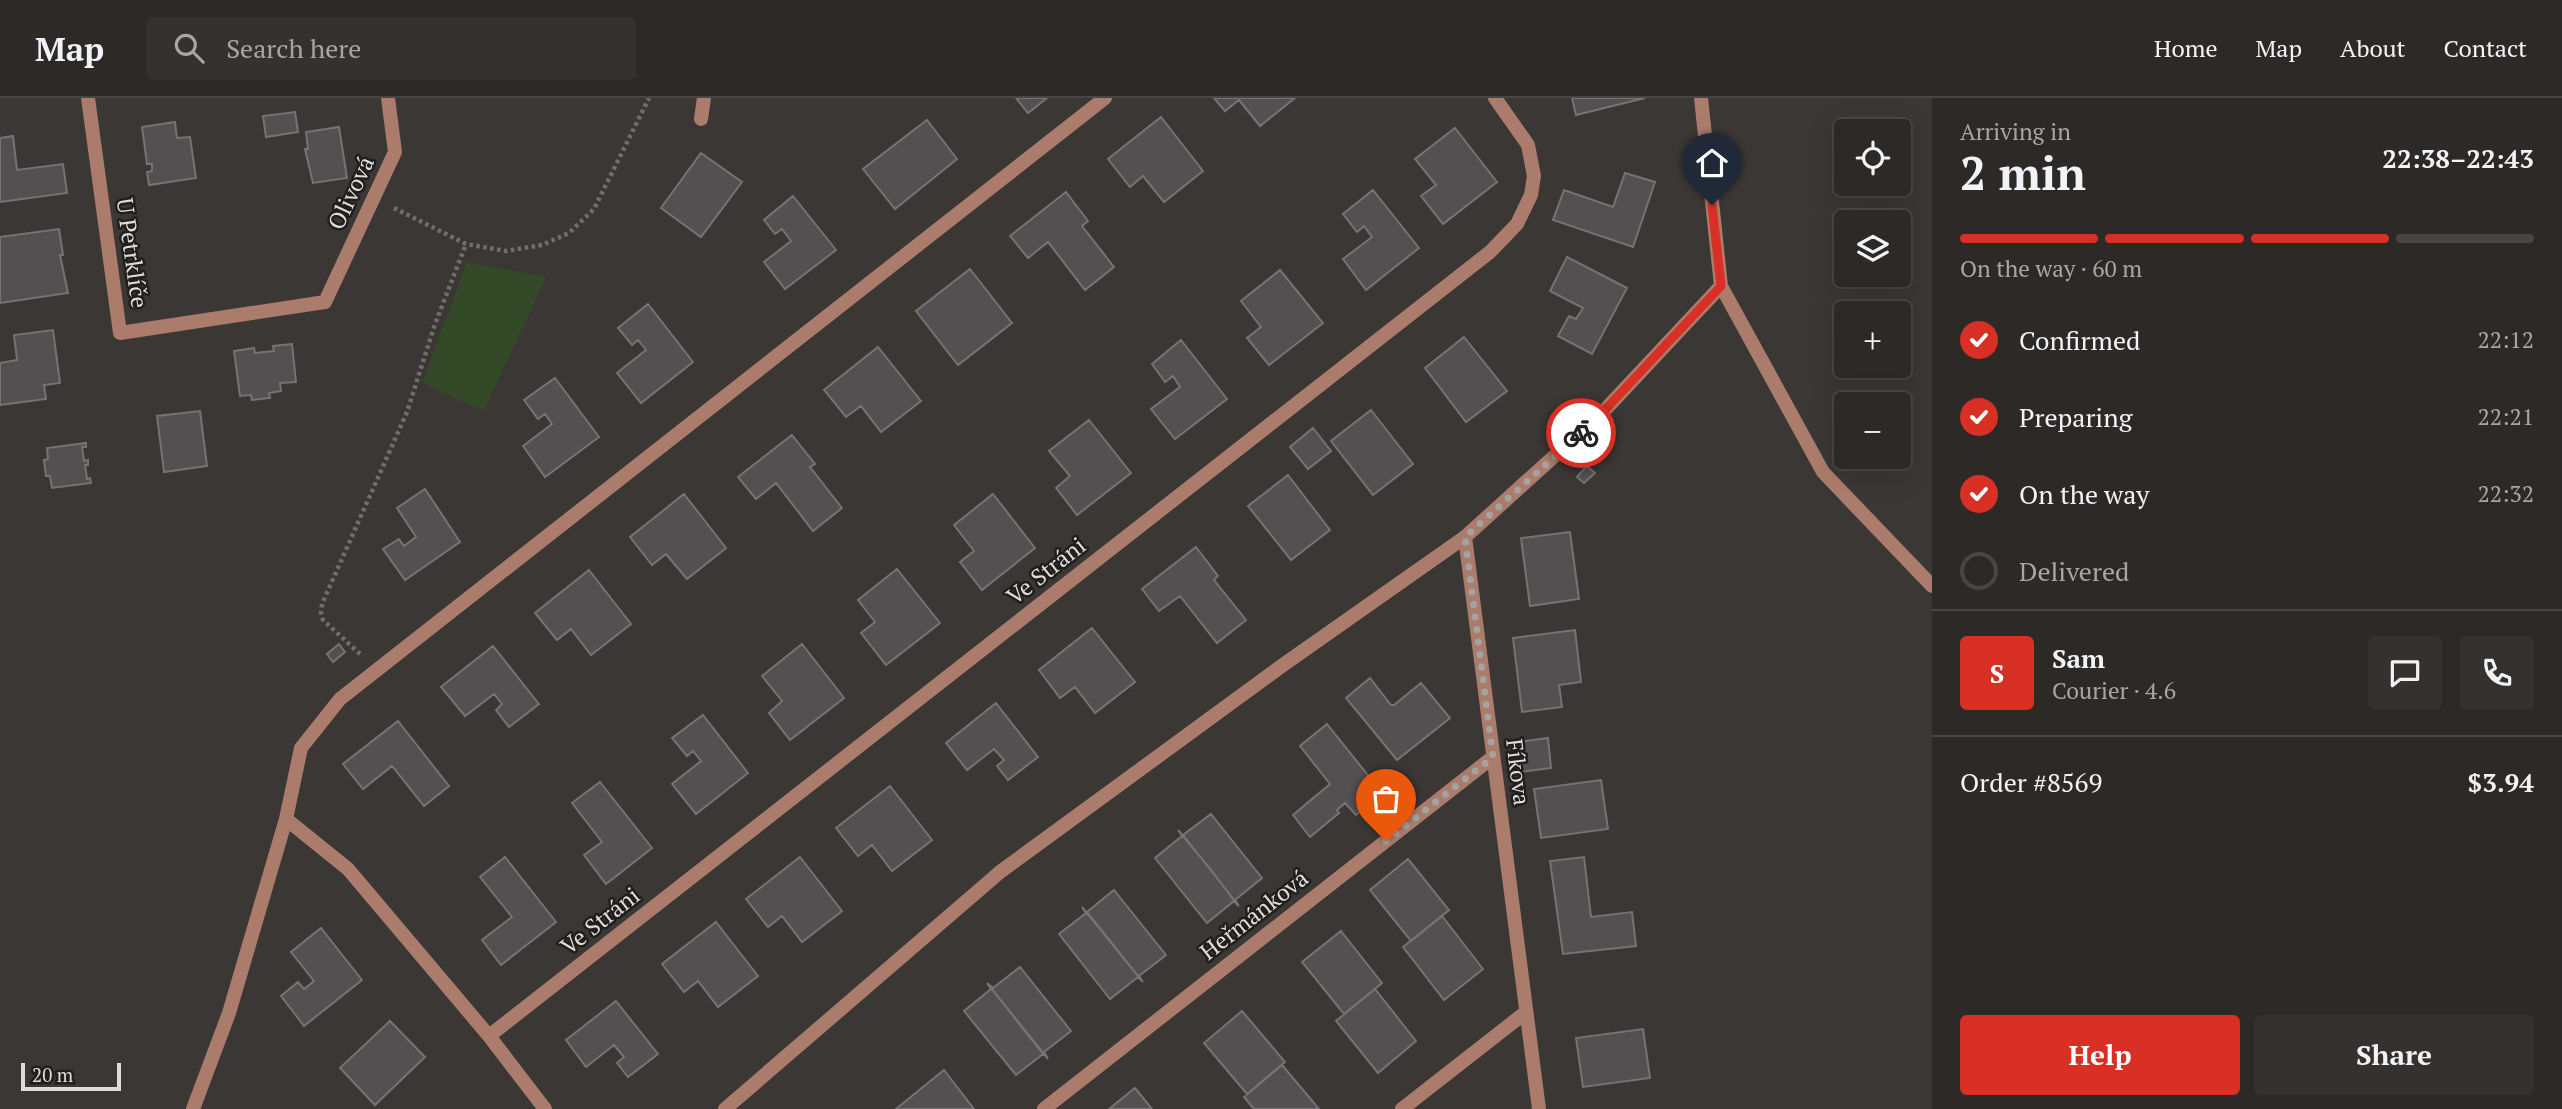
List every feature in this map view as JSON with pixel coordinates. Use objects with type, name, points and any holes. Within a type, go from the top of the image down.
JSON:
[{"type":"street","name":"U Petrklíče","points":[[88,98],[120,333],[325,302]]},
{"type":"street","name":"Olivová","points":[[325,302],[395,152],[388,98]]},
{"type":"street","points":[[701,119],[704,98]]},
{"type":"street","points":[[192,1109],[229,1013],[286,818],[301,748],[340,699],[1105,98]]},
{"type":"street","name":"Ve Stráni","points":[[489,1037],[1490,252],[1517,224],[1531,195],[1534,176],[1528,145],[1495,98]]},
{"type":"street","points":[[1701,98],[1721,286],[1823,472],[1932,586]]},
{"type":"street","points":[[725,1109],[1000,872],[1283,665],[1465,537],[1602,413],[1721,286]]},
{"type":"street","name":"Fíkova","points":[[1465,537],[1539,1109]]},
{"type":"street","name":"Heřmánková","points":[[1044,1109],[1493,757]]},
{"type":"street","points":[[286,818],[348,869],[489,1037],[544,1109]]},
{"type":"street","points":[[1402,1109],[1526,1012]]},
{"type":"path","points":[[373,198],[466,244],[506,251],[542,245],[569,233],[594,209],[649,98]]},
{"type":"path","points":[[377,671],[323,620],[322,604],[407,412],[435,324],[466,244]]},
{"type":"green space","points":[[467,262],[546,277],[484,411],[422,383]]},
{"type":"building","points":[[1016,98],[1047,98],[1028,113]]},
{"type":"building","points":[[1214,98],[1295,98],[1260,126],[1239,100],[1225,111]]},
{"type":"building","points":[[1572,98],[1645,98],[1576,115]]},
{"type":"building","points":[[295,112],[298,132],[266,137],[263,116]]},
{"type":"building","points":[[1161,117],[1203,171],[1164,202],[1143,176],[1130,187],[1108,159]]},
{"type":"building","points":[[927,120],[957,159],[895,209],[863,169]]},
{"type":"building","points":[[175,122],[177,138],[190,137],[196,178],[149,185],[147,172],[152,171],[152,164],[147,164],[142,127]]},
{"type":"building","points":[[339,127],[347,178],[313,183],[305,149],[308,149],[306,132]]},
{"type":"building","points":[[1455,128],[1497,182],[1443,224],[1421,196],[1436,185],[1415,159]]},
{"type":"building","points":[[13,136],[17,170],[63,164],[67,193],[0,202],[0,138]]},
{"type":"building","points":[[701,153],[742,182],[701,237],[661,208]]},
{"type":"building","points":[[1625,173],[1655,182],[1633,247],[1553,220],[1564,190],[1613,207]]},
{"type":"building","points":[[1373,190],[1419,248],[1366,290],[1343,259],[1372,237],[1364,226],[1357,232],[1343,214]]},
{"type":"building","points":[[1066,192],[1088,221],[1082,226],[1114,267],[1085,290],[1048,242],[1028,258],[1010,236]]},
{"type":"building","points":[[793,196],[836,250],[785,289],[764,262],[791,241],[782,229],[775,234],[764,220]]},
{"type":"building","points":[[59,229],[63,255],[60,255],[68,293],[0,303],[0,237]]},
{"type":"building","points":[[1567,257],[1627,288],[1592,354],[1558,336],[1569,316],[1576,319],[1583,308],[1550,291]]},
{"type":"building","points":[[970,269],[1012,323],[958,365],[916,311]]},
{"type":"building","points":[[1280,270],[1323,323],[1269,365],[1247,338],[1261,327],[1241,301]]},
{"type":"building","points":[[648,304],[693,362],[641,403],[617,373],[646,350],[638,340],[632,345],[618,328]]},
{"type":"building","points":[[53,330],[60,383],[44,385],[46,399],[0,405],[0,363],[17,360],[14,335]]},
{"type":"building","points":[[1464,337],[1507,391],[1466,422],[1425,368]]},
{"type":"building","points":[[1181,340],[1227,399],[1175,439],[1151,409],[1180,387],[1173,376],[1165,382],[1152,364]]},
{"type":"building","points":[[292,344],[296,382],[280,383],[281,391],[269,393],[270,398],[252,400],[251,395],[240,396],[234,351],[254,348],[255,353],[274,351],[273,346]]},
{"type":"building","points":[[878,347],[921,401],[881,432],[861,406],[846,417],[824,390]]},
{"type":"building","points":[[555,378],[599,437],[545,477],[523,446],[552,424],[545,414],[538,419],[524,400]]},
{"type":"building","points":[[1371,410],[1413,464],[1373,495],[1331,441]]},
{"type":"building","points":[[200,411],[207,466],[164,472],[157,416]]},
{"type":"building","points":[[1089,420],[1131,473],[1077,515],[1056,488],[1070,476],[1049,451]]},
{"type":"building","points":[[1313,428],[1331,451],[1308,469],[1290,447]]},
{"type":"building","points":[[792,435],[815,464],[810,467],[842,508],[813,531],[776,483],[756,499],[738,477]]},
{"type":"building","points":[[86,443],[86,447],[82,447],[84,461],[88,460],[88,465],[85,465],[87,479],[90,478],[91,483],[52,488],[50,476],[46,476],[44,460],[48,459],[47,448]]},
{"type":"building","points":[[1587,466],[1595,473],[1584,483],[1577,477]]},
{"type":"building","points":[[1288,475],[1330,530],[1291,560],[1248,506]]},
{"type":"building","points":[[425,489],[460,542],[405,580],[383,549],[399,539],[404,546],[416,537],[397,508]]},
{"type":"building","points":[[684,494],[726,548],[687,579],[666,554],[652,565],[630,537]]},
{"type":"building","points":[[993,494],[1035,548],[982,590],[960,562],[974,551],[954,525]]},
{"type":"building","points":[[1570,532],[1579,599],[1530,606],[1521,538]]},
{"type":"building","points":[[1196,547],[1218,576],[1214,580],[1246,620],[1217,643],[1180,596],[1159,611],[1142,589]]},
{"type":"building","points":[[897,569],[940,623],[886,665],[861,633],[875,622],[858,600]]},
{"type":"building","points":[[589,570],[631,624],[591,655],[571,629],[557,640],[535,613]]},
{"type":"building","points":[[1092,628],[1135,682],[1095,713],[1075,687],[1060,698],[1039,670]]},
{"type":"building","points":[[1575,630],[1581,682],[1559,685],[1562,707],[1522,712],[1513,638]]},
{"type":"building","points":[[339,644],[345,652],[333,662],[327,654]]},
{"type":"building","points":[[802,644],[844,698],[790,740],[769,713],[782,701],[762,676]]},
{"type":"building","points":[[493,646],[539,704],[509,727],[496,710],[502,704],[494,694],[465,716],[441,687]]},
{"type":"building","points":[[1370,678],[1391,705],[1421,683],[1450,718],[1397,760],[1346,698]]},
{"type":"building","points":[[996,703],[1038,757],[1008,780],[997,766],[1004,760],[994,749],[967,770],[946,743]]},
{"type":"building","points":[[703,715],[748,773],[696,814],[672,784],[701,761],[693,751],[687,756],[672,738]]},
{"type":"building","points":[[398,721],[449,786],[424,806],[392,766],[363,789],[343,764]]},
{"type":"building","points":[[1327,724],[1383,794],[1356,815],[1345,803],[1337,810],[1339,813],[1310,837],[1293,815],[1330,784],[1300,746]]},
{"type":"building","points":[[1548,738],[1551,768],[1520,772],[1518,742]]},
{"type":"building","points":[[1601,780],[1608,829],[1541,838],[1534,789]]},
{"type":"building","points":[[600,782],[652,848],[606,884],[584,855],[602,842],[572,803]]},
{"type":"building","points":[[890,786],[932,840],[892,871],[872,845],[858,856],[836,828]]},
{"type":"building","points":[[1211,814],[1262,878],[1235,900],[1239,906],[1183,835]]},
{"type":"building","points":[[1178,830],[1238,906],[1234,901],[1207,923],[1155,858],[1182,836]]},
{"type":"building","points":[[505,857],[556,922],[501,965],[482,940],[512,917],[480,877]]},
{"type":"building","points":[[800,857],[842,911],[802,942],[782,916],[768,927],[746,899]]},
{"type":"building","points":[[1584,857],[1591,917],[1632,912],[1636,946],[1563,954],[1550,861]]},
{"type":"building","points":[[1408,859],[1449,910],[1411,941],[1370,890]]},
{"type":"building","points":[[1114,890],[1166,955],[1139,976],[1143,982],[1087,912]]},
{"type":"building","points":[[1082,907],[1143,982],[1138,977],[1110,999],[1059,934],[1086,913]]},
{"type":"building","points":[[1442,916],[1483,969],[1444,1000],[1403,947]]},
{"type":"building","points":[[716,922],[758,976],[718,1007],[698,981],[684,992],[662,964]]},
{"type":"building","points":[[321,928],[362,980],[304,1026],[281,996],[298,982],[304,989],[314,981],[291,952]]},
{"type":"building","points":[[1341,931],[1382,983],[1344,1014],[1302,962]]},
{"type":"building","points":[[1020,967],[1071,1031],[1044,1052],[1048,1059],[987,983],[993,988]]},
{"type":"building","points":[[987,983],[1043,1054],[1016,1075],[964,1011],[991,989]]},
{"type":"building","points":[[1375,989],[1416,1041],[1378,1073],[1336,1021]]},
{"type":"building","points":[[616,1001],[658,1054],[628,1077],[617,1063],[624,1057],[614,1045],[586,1067],[566,1040]]},
{"type":"building","points":[[1242,1011],[1285,1062],[1247,1094],[1204,1043]]},
{"type":"building","points":[[390,1021],[425,1057],[375,1105],[340,1068]]},
{"type":"building","points":[[1643,1029],[1650,1078],[1583,1087],[1576,1038]]},
{"type":"building","points":[[1282,1065],[1319,1109],[1254,1109],[1244,1097]]},
{"type":"building","points":[[944,1070],[974,1109],[896,1109]]},
{"type":"building","points":[[1135,1088],[1152,1109],[1109,1109]]},
{"type":"way so far","points":[[1386,841],[1493,757],[1465,537],[1581,433]]},
{"type":"route","points":[[1581,433],[1721,286],[1712,205]]}]
